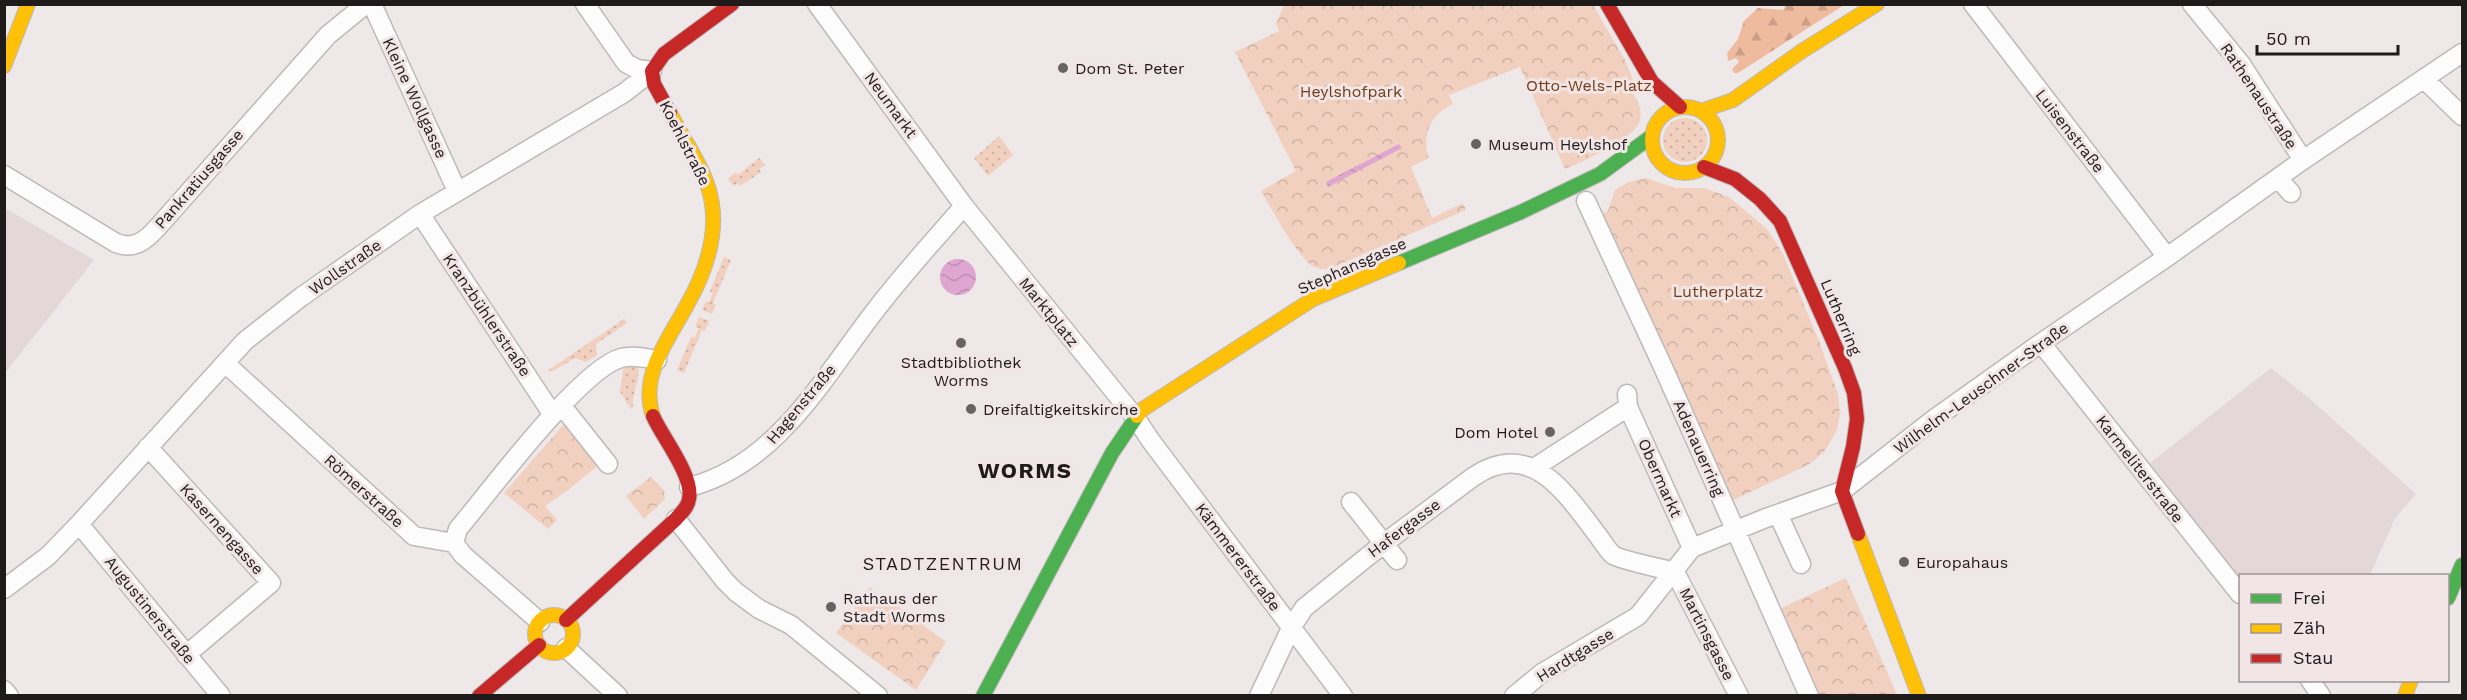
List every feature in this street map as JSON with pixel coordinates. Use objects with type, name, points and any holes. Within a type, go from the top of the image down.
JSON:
[{"type":"street","points":[[4,66],[28,4]]},
{"type":"street","name":"Pankratiusgasse","points":[[4,175],[116,243],[128,246],[140,243],[157,228],[328,35],[366,4]]},
{"type":"street","name":"Kleine Wollgasse","points":[[372,4],[458,191]]},
{"type":"street","points":[[585,4],[626,63],[637,69],[652,71]]},
{"type":"street","name":"Wollstraße","points":[[4,589],[48,556],[245,341],[301,297],[420,214],[624,93],[652,71],[664,54],[732,4]]},
{"type":"street","name":"Neumarkt","points":[[817,4],[964,206]]},
{"type":"street","points":[[1607,4],[1652,82],[1680,107]]},
{"type":"street","points":[[1701,111],[1733,100],[1802,51],[1877,4]]},
{"type":"street","name":"Luisenstraße","points":[[1973,4],[2167,257]]},
{"type":"street","name":"Rathenaustraße","points":[[2192,4],[2241,64],[2303,160]]},
{"type":"street","name":"Wilhelm-Leuschner-Straße","points":[[1692,548],[1842,491],[1934,419],[2041,343],[2303,160],[2463,53]]},
{"type":"street","name":"Koehlstraße","points":[[652,71],[654,84],[702,170],[714,213],[713,231],[701,272],[684,312],[659,355]]},
{"type":"street","points":[[2425,80],[2463,116]]},
{"type":"street","points":[[1652,82],[1658,121]]},
{"type":"street","points":[[1716,127],[1733,100]]},
{"type":"street","points":[[1680,107],[1691,107],[1701,111],[1716,127],[1717,149],[1704,167],[1694,172],[1683,173],[1672,171],[1654,162],[1652,136],[1658,121],[1670,110],[1680,107]]},
{"type":"street","name":"Stephansgasse","points":[[983,696],[1112,453],[1135,417],[1162,395],[1313,299],[1521,212],[1600,174],[1652,136]]},
{"type":"street","name":"Lutherring","points":[[1717,149],[1735,179]]},
{"type":"street","name":"Stephansgasse","points":[[1600,174],[1630,167]]},
{"type":"street","name":"Lutherring","points":[[1704,167],[1735,179],[1760,199],[1786,231],[1854,393],[1857,419],[1854,447],[1842,491]]},
{"type":"street","points":[[2278,178],[2291,194]]},
{"type":"street","name":"Adenauerring","points":[[1586,201],[1663,367],[1809,696]]},
{"type":"street","name":"Hagenstraße","points":[[689,487],[712,480],[734,468],[757,453],[782,430],[817,388],[877,308],[964,206]]},
{"type":"street","name":"Marktplatz","points":[[964,206],[1055,329],[1135,417]]},
{"type":"street","name":"Kranzbühlerstraße","points":[[420,214],[557,410],[608,464]]},
{"type":"street","points":[[939,234],[949,249]]},
{"type":"street","name":"Karmeliterstraße","points":[[2041,343],[2239,592]]},
{"type":"street","points":[[540,622],[463,555],[454,543],[458,530],[557,410],[584,383],[610,363],[622,358],[659,355],[650,389],[651,411],[689,487],[690,497],[686,509],[566,620]]},
{"type":"street","name":"Römerstraße","points":[[225,363],[414,536],[454,543]]},
{"type":"street","name":"Obermarkt","points":[[1534,468],[1628,401],[1692,548]]},
{"type":"street","name":"Kämmererstraße","points":[[1135,417],[1343,696]]},
{"type":"street","name":"Kasernengasse","points":[[148,447],[271,583],[186,655]]},
{"type":"street","name":"Hafergasse","points":[[1259,696],[1291,628],[1304,608],[1383,544],[1487,468],[1505,462],[1515,462],[1534,468]]},
{"type":"street","points":[[1534,468],[1556,495],[1613,555],[1675,572],[1692,548]]},
{"type":"street","points":[[1842,491],[1919,696]]},
{"type":"street","points":[[1351,502],[1397,560]]},
{"type":"street","points":[[1778,514],[1801,564]]},
{"type":"street","points":[[676,519],[736,592],[759,609],[791,625],[878,696]]},
{"type":"street","name":"Augustinerstraße","points":[[79,524],[221,696]]},
{"type":"street","points":[[2449,596],[2463,565]]},
{"type":"street","name":"Hardtgasse","points":[[1514,696],[1542,673],[1638,616],[1675,572]]},
{"type":"street","name":"Martinsgasse","points":[[1675,572],[1739,696]]},
{"type":"street","points":[[554,616],[566,620],[571,626],[573,635],[571,643],[566,648],[558,653],[550,653],[539,645],[535,634],[540,622],[554,616]]},
{"type":"street","points":[[479,696],[539,645]]},
{"type":"street","points":[[566,648],[618,696]]},
{"type":"street","points":[[2311,682],[2321,696]]},
{"type":"street","points":[[2405,696],[2411,682]]},
{"type":"shaded area","points":[[5,208],[94,260],[5,373]]},
{"type":"shaded area","points":[[2271,368],[2310,399],[2416,494],[2395,518],[2370,574],[2239,574],[2239,578],[2150,463]]},
{"type":"green space","name":"Heylshofpark","points":[[1284,5],[1593,5],[1625,60],[1635,85],[1630,89],[1640,107],[1640,120],[1629,135],[1619,142],[1565,169],[1520,67],[1449,95],[1453,104],[1439,113],[1427,133],[1429,158],[1411,167],[1432,218],[1463,203],[1466,210],[1329,269],[1318,268],[1311,265],[1297,250],[1261,191],[1296,171],[1235,52],[1279,31],[1276,24]]},
{"type":"green space","points":[[1785,5],[1844,5],[1738,73],[1734,73],[1732,69],[1739,62],[1736,58],[1728,61],[1727,53],[1738,39],[1744,21],[1758,8],[1784,10]]},
{"type":"green space","points":[[1685,118],[1694,119],[1701,124],[1706,131],[1706,149],[1701,156],[1694,161],[1685,162],[1676,161],[1669,156],[1664,149],[1663,140],[1664,131],[1669,124],[1676,119]]},
{"type":"green space","points":[[999,136],[1013,155],[988,176],[974,158]]},
{"type":"green space","points":[[759,158],[765,165],[759,169],[761,172],[740,186],[738,183],[734,186],[728,179],[736,172],[738,175]]},
{"type":"green space","name":"Lutherplatz","points":[[1646,178],[1676,188],[1704,188],[1729,197],[1767,229],[1783,254],[1838,394],[1840,415],[1837,430],[1824,452],[1808,465],[1731,501],[1603,213],[1608,211],[1615,190],[1629,182]]},
{"type":"green space","points":[[724,257],[731,260],[713,303],[716,305],[712,314],[702,310],[713,293],[710,291]]},
{"type":"green space","points":[[699,317],[709,321],[705,331],[702,330],[684,373],[677,370],[691,337],[695,337],[699,328],[695,327]]},
{"type":"green space","points":[[624,319],[627,323],[596,344],[597,355],[586,362],[575,358],[553,371],[547,371]]},
{"type":"green space","points":[[624,364],[638,366],[639,371],[631,409],[620,392]]},
{"type":"green space","points":[[567,423],[600,464],[545,506],[557,520],[548,529],[504,493]]},
{"type":"green space","points":[[651,477],[664,490],[665,499],[644,519],[626,496]]},
{"type":"green space","points":[[1846,578],[1897,695],[1817,695],[1779,609]]},
{"type":"green space","points":[[870,587],[882,600],[887,598],[946,642],[916,690],[836,633]]},
{"type":"water","points":[[1399,144],[1402,148],[1328,187],[1326,182]]},
{"type":"water","points":[[958,259],[971,264],[976,277],[971,290],[958,295],[945,290],[940,277],[945,264]]},
{"type":"traffic: fast","points":[[1399,263],[1521,212],[1600,174],[1652,136]]},
{"type":"traffic: fast","points":[[983,696],[1112,453],[1137,416]]},
{"type":"traffic: fast","points":[[2449,596],[2462,565]]},
{"type":"traffic: slow","points":[[4,66],[28,4]]},
{"type":"traffic: slow","points":[[1701,111],[1733,100],[1802,51],[1877,4]]},
{"type":"traffic: slow","points":[[1685,107],[1698,109],[1708,117],[1716,127],[1718,140],[1716,153],[1708,163],[1698,171],[1685,173],[1672,171],[1662,163],[1654,153],[1652,140],[1654,127],[1662,117],[1672,109],[1685,107]]},
{"type":"traffic: slow","points":[[653,416],[650,401],[653,372],[665,344],[699,281],[708,256],[713,230],[712,204],[706,180],[670,113]]},
{"type":"traffic: slow","points":[[1137,416],[1143,409],[1313,299],[1399,263]]},
{"type":"traffic: slow","points":[[1858,534],[1919,696]]},
{"type":"traffic: slow","points":[[554,615],[567,621],[573,634],[567,647],[554,653],[541,647],[535,634],[541,621],[554,615]]},
{"type":"traffic: slow","points":[[2405,696],[2410,682]]},
{"type":"traffic: jam","points":[[670,113],[654,84],[652,71],[664,54],[732,4]]},
{"type":"traffic: jam","points":[[1607,4],[1652,82],[1680,107]]},
{"type":"traffic: jam","points":[[1704,167],[1735,179],[1760,199],[1780,221],[1845,368],[1854,393],[1857,419],[1842,491],[1858,534]]},
{"type":"traffic: jam","points":[[566,620],[676,519],[687,505],[689,499],[687,479],[653,416]]},
{"type":"traffic: jam","points":[[479,696],[539,645]]},
{"type":"place","name":"Dom St. Peter","points":[[1063,68]]},
{"type":"place","name":"Museum Heylshof","points":[[1476,144]]},
{"type":"place","name":"Stadtbibliothek Worms","points":[[961,343]]},
{"type":"place","name":"Dreifaltigkeitskirche","points":[[971,409]]},
{"type":"place","name":"Dom Hotel","points":[[1550,432]]},
{"type":"place","name":"Europahaus","points":[[1904,562]]},
{"type":"place","name":"Rathaus der Stadt Worms","points":[[831,607]]},
{"type":"district","name":"WORMS","points":[[1025,470]]},
{"type":"district","name":"STADTZENTRUM","points":[[943,563]]},
{"type":"park label","name":"Otto-Wels-Platz","points":[[1589,85]]}]
